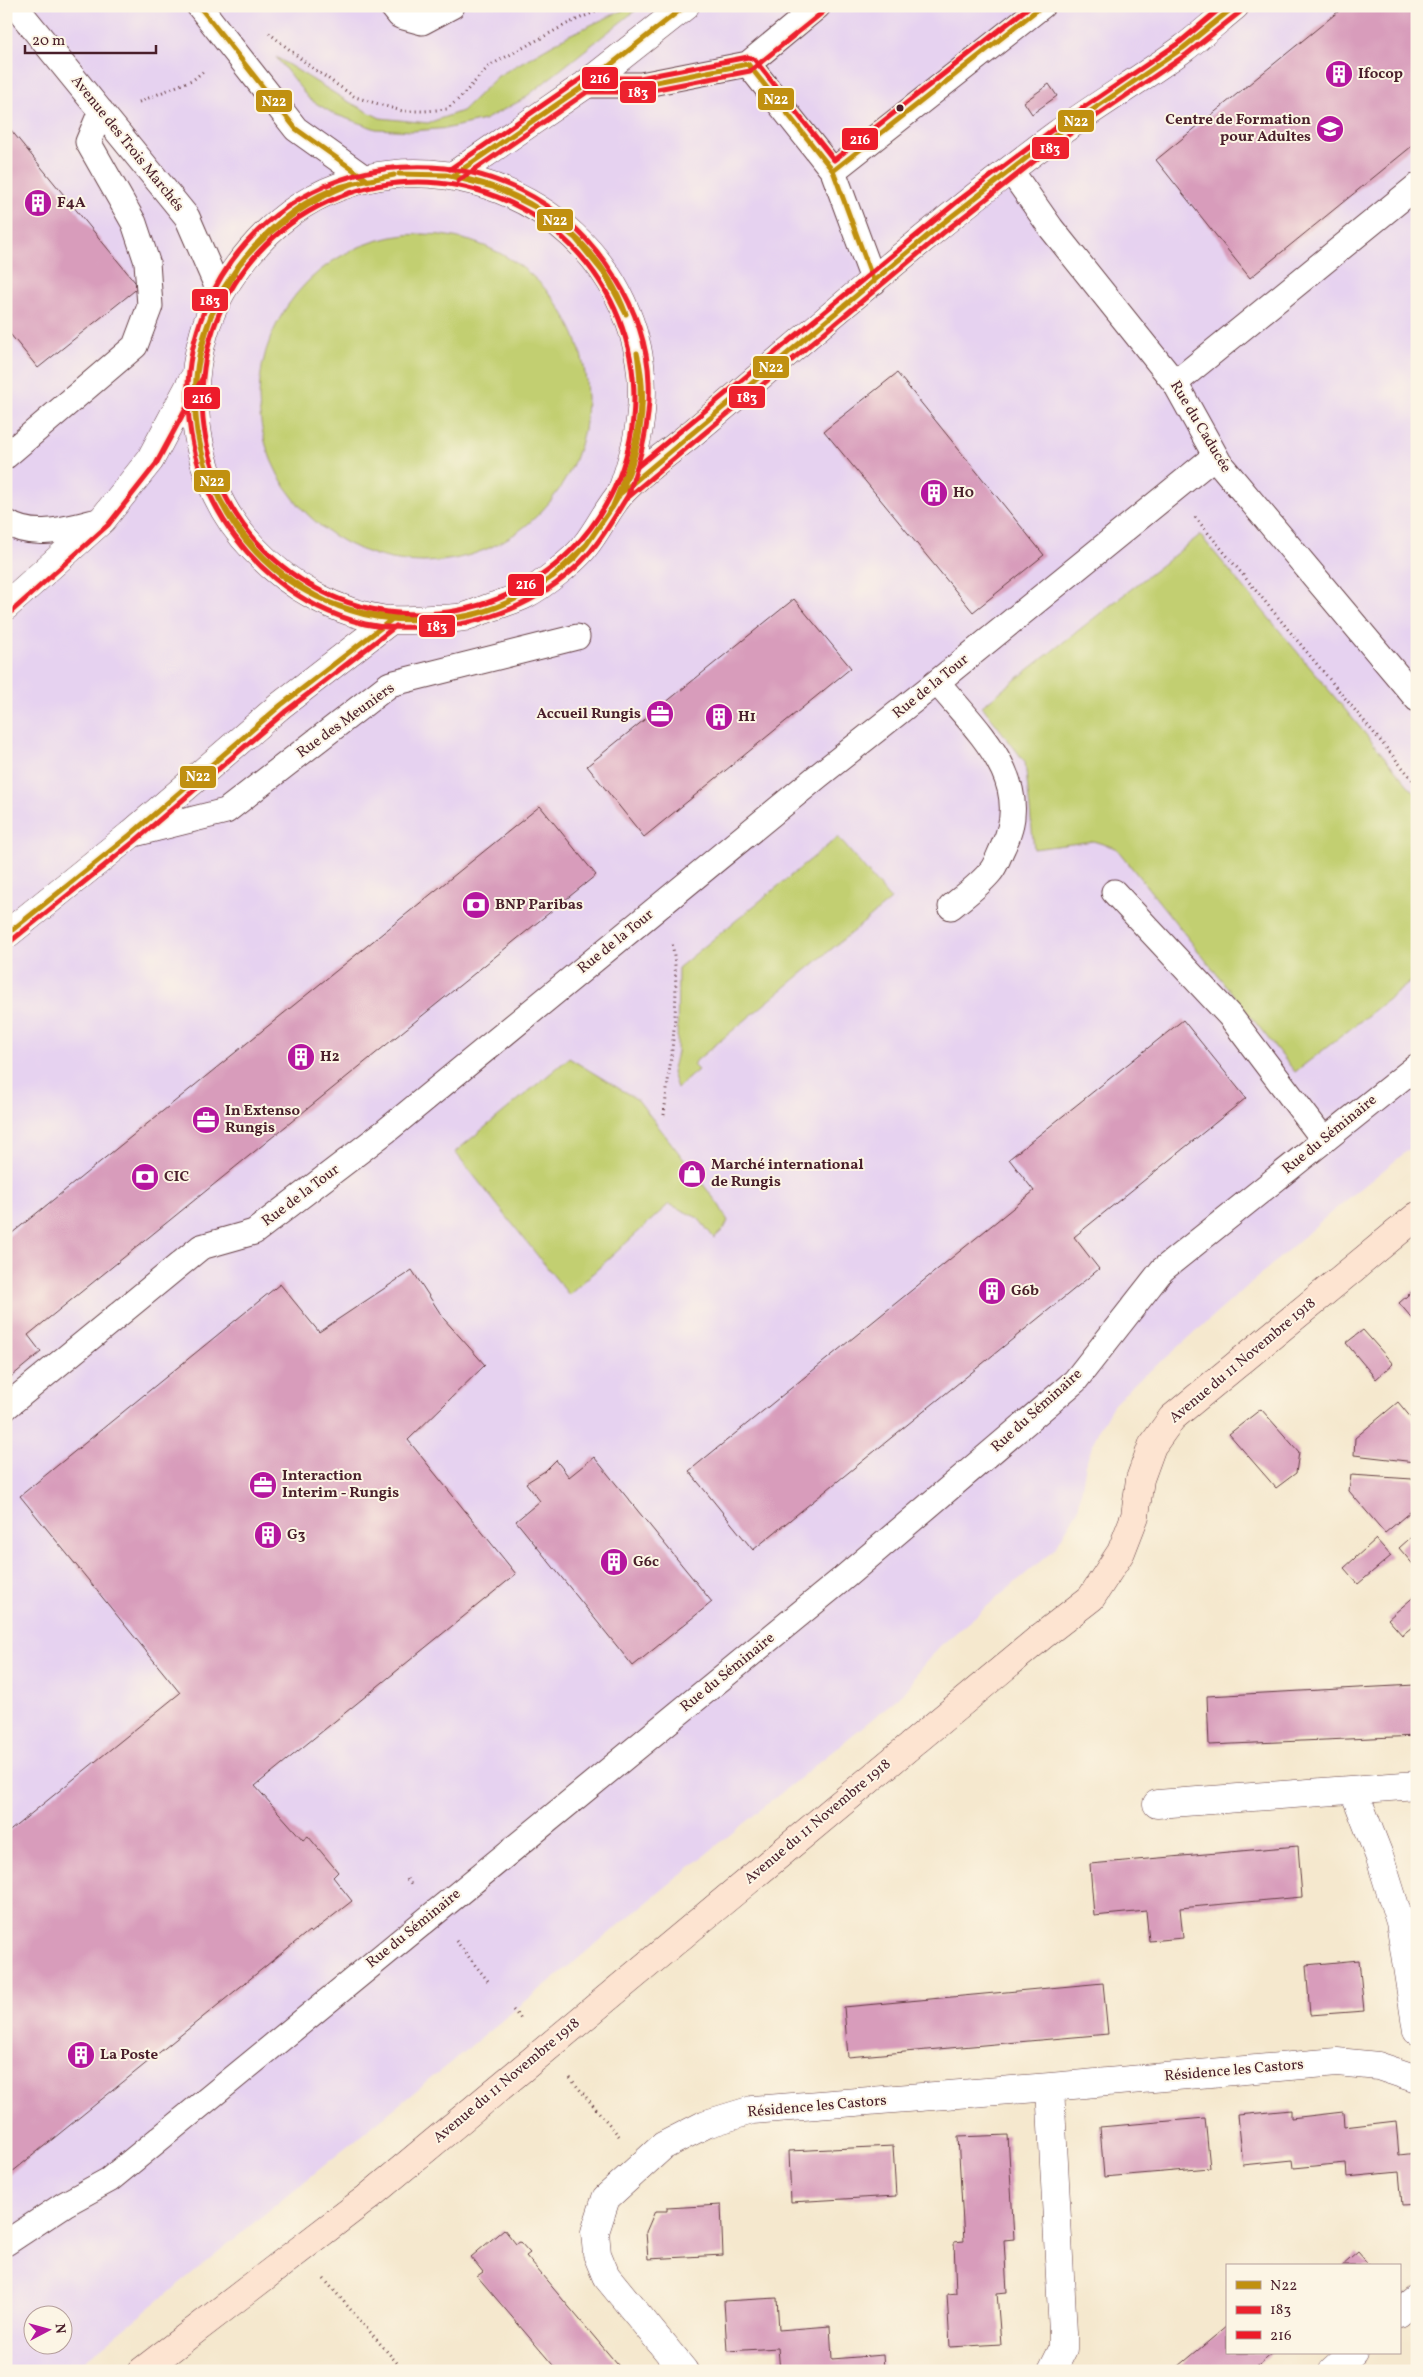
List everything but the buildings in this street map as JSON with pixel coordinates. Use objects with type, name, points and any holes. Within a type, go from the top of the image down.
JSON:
[{"type":"main road","name":"Avenue du 11 Novembre 1918","points":[[142,2371],[367,2198],[1042,1636],[1091,1598],[1121,1552],[1135,1516],[1140,1479],[1152,1446],[1172,1418],[1417,1216]]},
{"type":"street","points":[[454,175],[585,85],[685,6]]},
{"type":"street","points":[[621,493],[636,445],[642,412],[641,371],[632,330],[617,292],[594,257],[565,227],[532,203],[494,186],[454,175],[410,173],[366,179],[322,195],[281,220],[247,253],[220,293],[204,332],[195,375],[194,410],[199,444],[209,477],[224,509],[243,537],[267,563],[294,584],[325,601],[357,613],[391,620],[461,618],[526,594],[582,551],[621,493],[938,227],[1057,134],[1183,48],[1235,6]]},
{"type":"street","points":[[6,606],[102,520],[150,460],[195,375]]},
{"type":"street","points":[[6,935],[130,835],[281,705],[391,620]]},
{"type":"street","points":[[1157,1804],[1417,1785]]},
{"type":"street","points":[[1354,1791],[1380,1858],[1400,1922],[1417,2031]]},
{"type":"street","name":"Résidence les Castors","points":[[684,2371],[606,2276],[597,2254],[595,2232],[606,2198],[663,2146],[706,2124],[752,2110],[1337,2062],[1378,2066],[1417,2079]]},
{"type":"street","points":[[1050,2087],[1063,2333],[1063,2349],[1052,2371]]},
{"type":"street","points":[[1400,2312],[1417,2298]]},
{"type":"street","points":[[1333,2371],[1353,2354]]},
{"type":"lane","name":"Avenue des Trois Marchés","points":[[15,6],[186,217],[220,293]]},
{"type":"lane","points":[[199,6],[296,129],[366,179]]},
{"type":"lane","points":[[392,6],[400,16],[422,22],[452,6]]},
{"type":"lane","points":[[585,85],[641,85],[748,64],[818,6]]},
{"type":"lane","points":[[833,172],[1042,6]]},
{"type":"lane","points":[[748,64],[833,172],[874,282]]},
{"type":"lane","points":[[6,456],[135,346],[150,306],[147,262],[134,223],[88,142],[108,119]]},
{"type":"lane","name":"Rue du Caducée","points":[[1011,171],[1051,228],[1175,383],[1215,456],[1417,699]]},
{"type":"lane","points":[[1175,383],[1417,186]]},
{"type":"lane","name":"Rue de la Tour","points":[[6,1407],[201,1247],[254,1232],[386,1131],[810,782],[938,682],[1215,456]]},
{"type":"lane","points":[[6,522],[29,531],[45,531],[70,528],[102,520]]},
{"type":"lane","name":"Rue des Meuniers","points":[[130,835],[226,811],[390,684],[576,637]]},
{"type":"lane","points":[[938,682],[994,751],[1009,779],[1014,814],[1009,836],[991,871],[951,907]]},
{"type":"lane","points":[[1114,892],[1230,1016],[1324,1140]]},
{"type":"lane","name":"Rue du Séminaire","points":[[6,2243],[65,2204],[109,2180],[846,1576],[1075,1381],[1162,1270],[1417,1066]]},
{"type":"path","points":[[108,119],[137,102],[194,79],[232,48],[256,23],[311,67],[354,97],[402,111],[447,109],[460,98],[489,66],[566,24],[608,6]]},
{"type":"path","points":[[1172,490],[1417,785]]},
{"type":"path","points":[[664,1115],[674,1008],[675,959],[672,939]]},
{"type":"path","points":[[451,1935],[488,1981]]},
{"type":"path","points":[[513,2010],[525,2024]]},
{"type":"path","points":[[564,2071],[642,2164]]},
{"type":"path","points":[[301,2249],[328,2286],[404,2371]]},
{"type":"shaded area","name":"Marché international de Rungis","points":[[6,6],[1417,6],[1417,1143],[1328,1215],[1166,1358],[1138,1380],[1113,1405],[1098,1431],[1086,1463],[1078,1510],[1054,1550],[940,1646],[899,1697],[72,2371],[6,2371]]},
{"type":"green space","points":[[632,6],[641,6],[522,100],[484,120],[449,128],[413,131],[376,129],[334,114],[309,99],[276,57],[347,101],[380,118],[428,123],[462,111],[498,76],[569,35]]},
{"type":"green space","points":[[423,234],[455,237],[486,246],[514,262],[539,282],[559,307],[575,335],[584,366],[587,398],[584,430],[575,461],[559,489],[539,514],[514,534],[486,550],[455,559],[423,562],[391,559],[360,550],[332,534],[307,514],[287,489],[271,461],[262,430],[259,398],[262,366],[271,335],[287,307],[307,282],[332,262],[360,246],[391,237]]},
{"type":"green space","points":[[1200,535],[1417,796],[1417,977],[1295,1072],[1116,848],[1093,841],[1034,849],[1025,762],[982,706]]},
{"type":"green space","points":[[838,837],[891,900],[697,1060],[693,1065],[698,1070],[677,1088],[672,1073],[677,1052],[678,968]]},
{"type":"green space","points":[[569,1058],[638,1100],[719,1205],[728,1221],[724,1229],[714,1238],[698,1218],[669,1204],[569,1295],[455,1152]]},
{"type":"transit line","name":"N22","points":[[199,6],[296,129],[366,179]]},
{"type":"transit line","name":"N22","points":[[454,175],[585,85],[685,6]]},
{"type":"transit line","name":"216","points":[[450,169],[582,78],[640,78],[748,57],[754,59],[834,160],[1030,6]]},
{"type":"transit line","name":"N22","points":[[833,171],[1042,6]]},
{"type":"transit line","name":"216","points":[[637,467],[958,201],[1068,118],[1180,42],[1223,6]]},
{"type":"transit line","name":"N22","points":[[621,493],[938,227],[1057,134],[1183,48],[1235,6]]},
{"type":"transit line","name":"183","points":[[458,181],[587,92],[642,92],[750,71],[823,12]]},
{"type":"transit line","name":"183","points":[[626,499],[943,233],[1061,140],[1187,54],[1240,12]]},
{"type":"transit line","name":"N22","points":[[585,85],[641,85],[748,64],[833,171],[874,282]]},
{"type":"transit line","name":"183","points":[[627,497],[606,531],[581,562],[548,589],[512,609],[472,622],[430,627],[389,627],[365,624],[317,606],[275,579],[240,544],[214,502],[196,457],[188,408],[191,358],[205,309],[240,251],[287,207],[342,179],[402,167],[462,171],[521,191],[573,227],[616,279],[635,315],[646,355],[649,397],[647,425],[641,454],[628,495]]},
{"type":"transit line","name":"N22","points":[[399,174],[446,175]]},
{"type":"transit line","name":"N22","points":[[399,174],[446,175]]},
{"type":"transit line","name":"N22","points":[[351,184],[394,175]]},
{"type":"transit line","name":"N22","points":[[351,184],[394,175]]},
{"type":"transit line","name":"N22","points":[[446,175],[475,181],[504,191],[530,204],[555,220],[578,239],[597,261],[613,286],[626,314]]},
{"type":"transit line","name":"N22","points":[[446,175],[493,187],[537,208],[575,238],[606,276],[626,314]]},
{"type":"transit line","name":"216","points":[[418,182],[460,186],[501,199],[538,219],[571,245],[597,278],[617,315],[630,356],[634,398],[630,440],[617,481],[597,518],[571,551],[538,577],[501,597],[460,610],[418,614],[376,610],[335,597],[298,577],[265,551],[239,518],[219,481],[206,440],[202,398],[206,356],[219,315],[239,278],[265,245],[298,219],[335,199],[376,186],[418,182]]},
{"type":"transit line","name":"N22","points":[[239,265],[262,239],[289,215],[319,196],[351,184]]},
{"type":"transit line","name":"N22","points":[[239,265],[276,227],[319,199],[351,184]]},
{"type":"transit line","name":"N22","points":[[211,316],[223,289],[239,265]]},
{"type":"transit line","name":"N22","points":[[211,316],[239,265]]},
{"type":"transit line","name":"N22","points":[[211,316],[205,334],[195,390],[196,423],[202,455],[214,486],[229,515],[249,541],[272,564],[298,584],[326,601]]},
{"type":"transit line","name":"N22","points":[[211,316],[199,357],[195,399],[200,441],[212,482],[231,519],[256,553],[288,580],[326,601]]},
{"type":"transit line","name":"N22","points":[[612,508],[627,469],[637,432],[640,395],[637,353]]},
{"type":"transit line","name":"N22","points":[[612,508],[629,472],[640,433],[642,392],[641,372],[637,353]]},
{"type":"transit line","name":"183","points":[[11,612],[108,525],[156,464],[202,379]]},
{"type":"transit line","name":"N22","points":[[587,544],[611,509]]},
{"type":"transit line","name":"N22","points":[[587,544],[611,509]]},
{"type":"transit line","name":"N22","points":[[552,577],[587,544]]},
{"type":"transit line","name":"N22","points":[[552,577],[575,558],[587,544]]},
{"type":"transit line","name":"N22","points":[[436,619],[467,616],[497,607],[526,593],[552,577]]},
{"type":"transit line","name":"N22","points":[[436,619],[467,616],[497,607],[512,601],[552,577]]},
{"type":"transit line","name":"N22","points":[[326,601],[351,610],[377,615],[429,619]]},
{"type":"transit line","name":"N22","points":[[326,601],[364,615],[402,620],[429,619]]},
{"type":"transit line","name":"N22","points":[[6,935],[130,835],[281,705],[391,620]]},
{"type":"transit line","name":"183","points":[[11,941],[135,841],[286,711],[396,626]]},
{"type":"place","name":"Ifocop","points":[[1339,74]]},
{"type":"place","name":"Centre de Formation pour Adultes","points":[[1330,129]]},
{"type":"place","name":"F4A","points":[[38,203]]},
{"type":"place","name":"H0","points":[[934,493]]},
{"type":"place","name":"Accueil Rungis","points":[[660,714]]},
{"type":"place","name":"H1","points":[[719,717]]},
{"type":"place","name":"BNP Paribas","points":[[476,905]]},
{"type":"place","name":"H2","points":[[301,1057]]},
{"type":"place","name":"In Extenso Rungis","points":[[206,1120]]},
{"type":"place","name":"Marché international de Rungis","points":[[692,1174]]},
{"type":"place","name":"CIC","points":[[145,1177]]},
{"type":"place","name":"G6b","points":[[992,1291]]},
{"type":"place","name":"Interaction Interim - Rungis","points":[[263,1485]]},
{"type":"place","name":"G3","points":[[268,1535]]},
{"type":"place","name":"G6c","points":[[614,1562]]},
{"type":"place","name":"La Poste","points":[[81,2055]]}]
